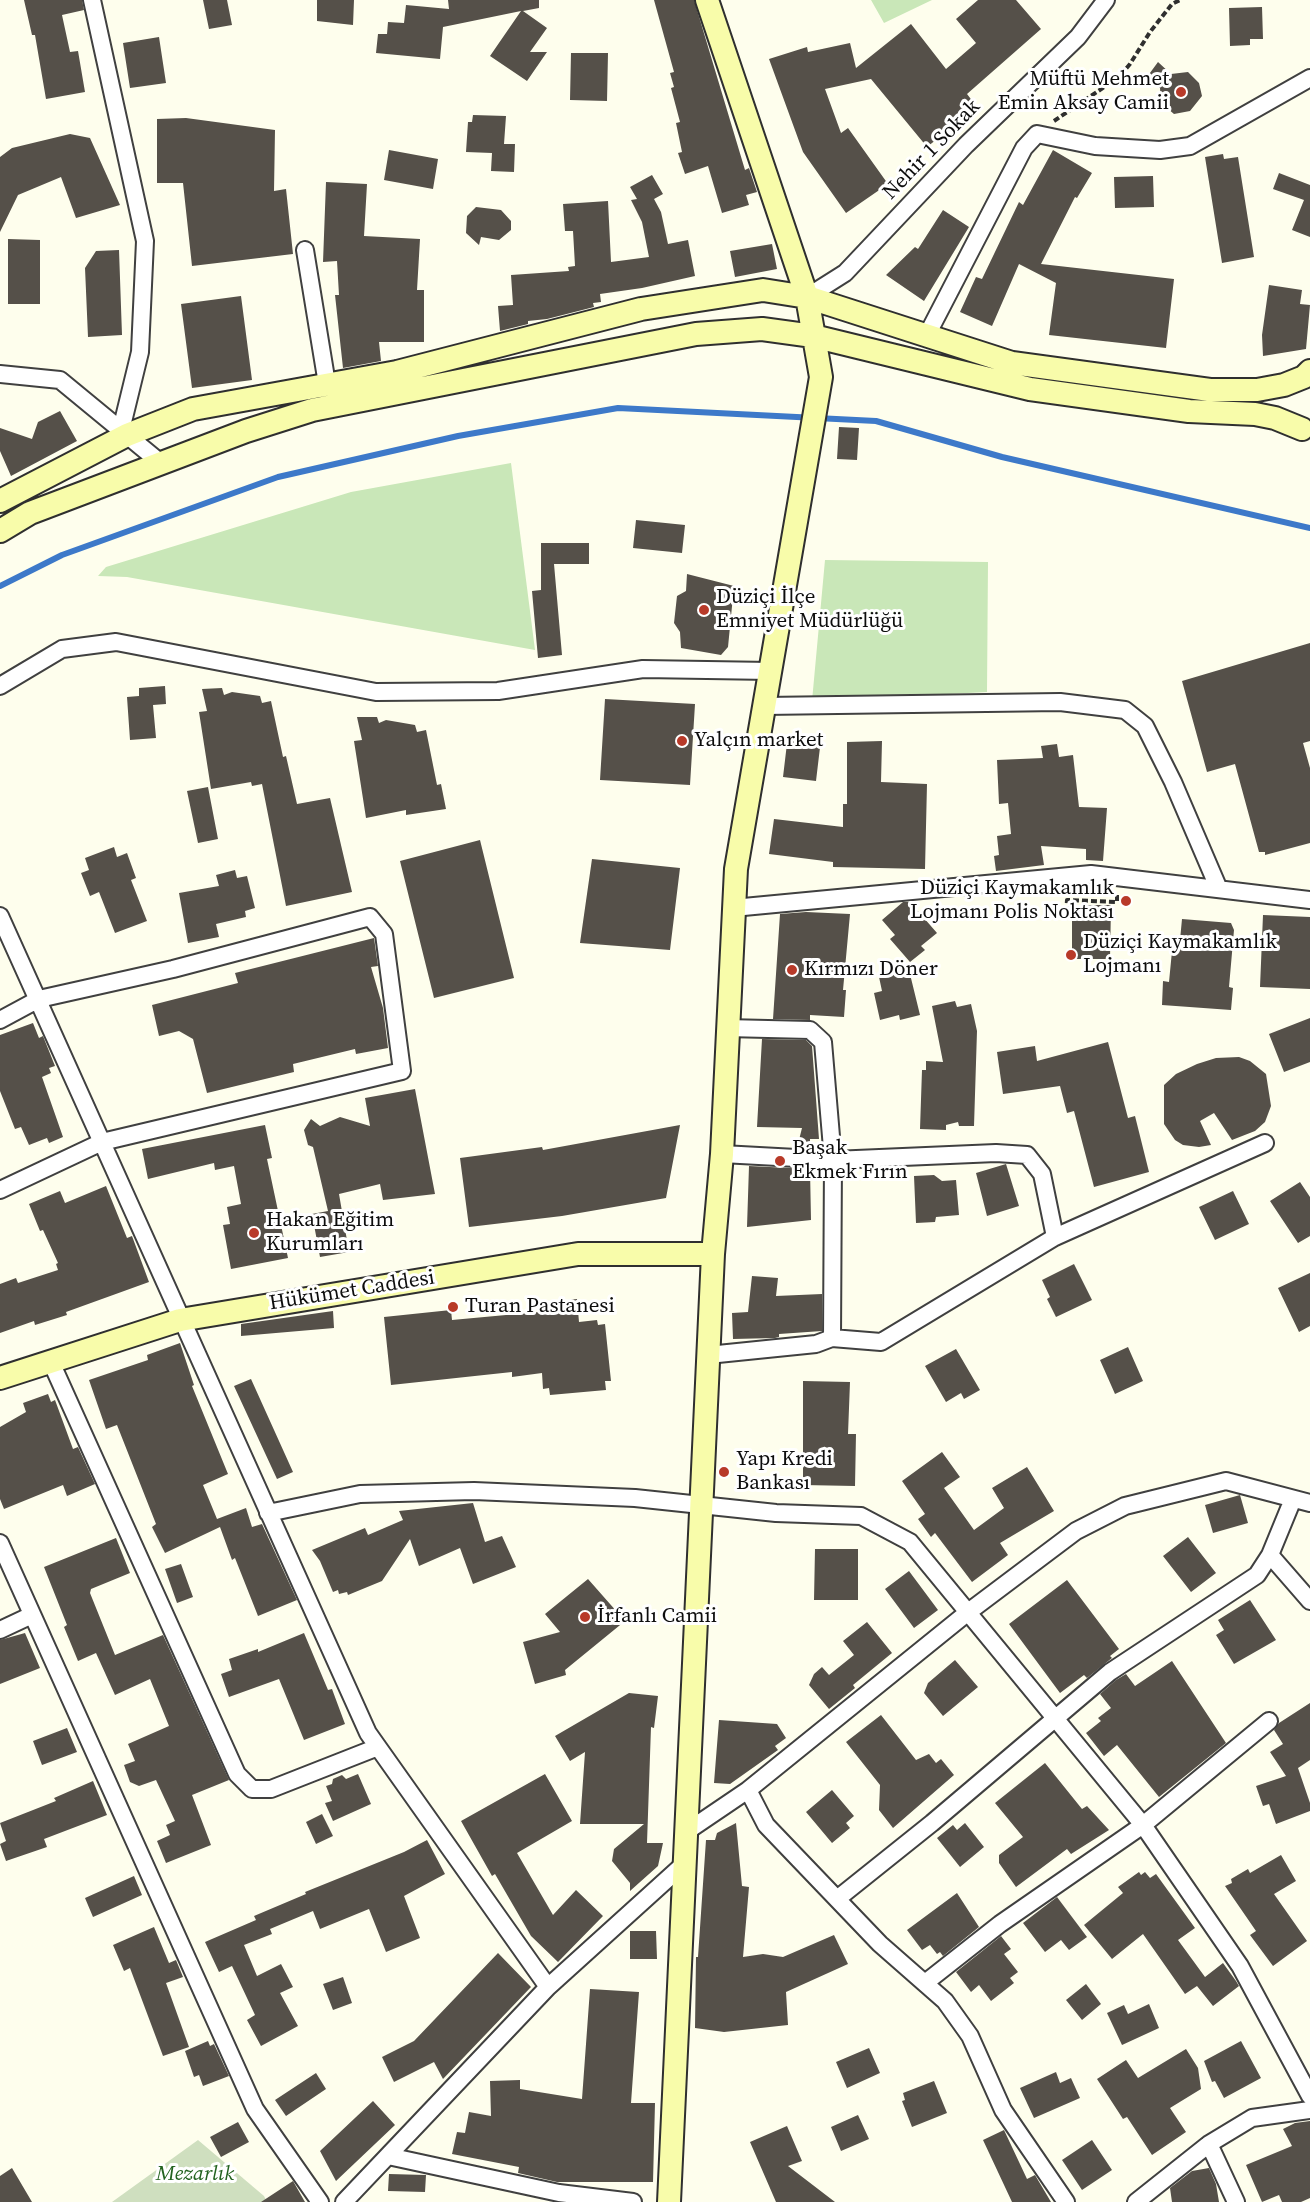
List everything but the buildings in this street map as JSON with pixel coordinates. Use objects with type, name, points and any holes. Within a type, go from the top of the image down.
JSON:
[{"type":"street","points":[[92,0],[144,241],[140,352],[124,432]]},
{"type":"street","points":[[669,2202],[713,1254],[722,1154],[726,1029],[736,869],[821,377],[807,297],[707,0]]},
{"type":"street","name":"Nehir 1 Sokak","points":[[807,297],[845,273],[966,145],[1077,37],[1106,0]]},
{"type":"street","points":[[926,337],[1024,148],[1037,134],[1095,146],[1160,150],[1190,146],[1310,78]]},
{"type":"street","points":[[305,250],[327,384]]},
{"type":"street","points":[[0,501],[124,432],[193,409],[397,372],[641,309],[764,290],[807,297],[1012,363],[1210,390],[1257,390],[1284,385],[1308,375]]},
{"type":"street","points":[[0,531],[30,513],[312,410],[696,334],[762,329],[813,336],[1030,389],[1189,411],[1255,414],[1275,418],[1306,431]]},
{"type":"street","points":[[0,374],[60,380],[162,464]]},
{"type":"street","points":[[1306,431],[1295,422],[1289,403],[1291,393],[1308,375]]},
{"type":"street","points":[[0,686],[62,649],[116,642],[376,692],[498,691],[643,669],[771,671]]},
{"type":"street","points":[[764,706],[1060,702],[1125,710],[1145,726],[1173,782],[1218,887]]},
{"type":"street","points":[[734,908],[1091,874],[1218,887],[1310,900]]},
{"type":"street","points":[[0,916],[368,1733],[548,1987]]},
{"type":"street","points":[[0,1020],[39,999],[173,969],[370,917],[384,934],[402,1071],[102,1142],[0,1190]]},
{"type":"street","points":[[726,1029],[810,1029],[823,1042],[833,1160],[832,1338]]},
{"type":"street","points":[[708,1355],[816,1344],[832,1338],[881,1342],[1054,1237],[1265,1143]]},
{"type":"street","points":[[722,1154],[833,1160],[996,1153],[1027,1155],[1042,1174],[1054,1237]]},
{"type":"street","name":"Hükümet Caddesi","points":[[0,1378],[180,1320],[578,1254],[713,1254]]},
{"type":"street","points":[[51,1362],[237,1774],[252,1789],[271,1789],[378,1747]]},
{"type":"street","points":[[686,1832],[748,1790],[967,1613],[1076,1531],[1125,1506],[1226,1481],[1310,1503]]},
{"type":"street","points":[[268,1513],[360,1494],[474,1491],[635,1498],[776,1513],[861,1516],[910,1542],[1143,1825],[1240,1966],[1310,2096]]},
{"type":"street","points":[[837,1899],[1110,1672],[1257,1575],[1270,1555],[1293,1499]]},
{"type":"street","points":[[0,1543],[255,2109],[320,2202]]},
{"type":"street","points":[[1270,1555],[1310,1601]]},
{"type":"street","points":[[0,1630],[32,1615]]},
{"type":"street","points":[[925,1983],[1000,1924],[1143,1825],[1269,1721]]},
{"type":"street","points":[[748,1790],[766,1825],[880,1944],[945,2001],[970,2036],[1002,2110],[1066,2202]]},
{"type":"street","points":[[344,2202],[548,1987],[684,1864]]},
{"type":"street","points":[[1136,2202],[1209,2144],[1252,2118],[1310,2110]]},
{"type":"street","points":[[1209,2144],[1236,2202]]},
{"type":"street","points":[[388,2156],[559,2193],[633,2202]]},
{"type":"path","points":[[1037,134],[1119,77],[1172,4],[1180,0]]},
{"type":"path","points":[[1060,915],[1066,915],[1066,900],[1092,901]]},
{"type":"green space","points":[[871,0],[932,0],[884,23]]},
{"type":"green space","points":[[511,463],[535,650],[127,577],[98,576],[106,567],[351,492]]},
{"type":"green space","points":[[825,560],[988,562],[987,692],[812,701]]},
{"type":"green space","name":"Mezarlık","points":[[198,2140],[264,2196],[267,2202],[112,2202]]},
{"type":"waterway","points":[[0,586],[62,555],[278,477],[458,436],[618,408],[876,421],[1002,457],[1310,528]]},
{"type":"place","name":"Müftü Mehmet Emin Aksay Camii","points":[[1181,92]]},
{"type":"place","name":"Düziçi İlçe Emniyet Müdürlüğü","points":[[704,610]]},
{"type":"place","name":"Yalçın market","points":[[682,741]]},
{"type":"place","name":"Düziçi Kaymakamlık Lojmanı Polis Noktası","points":[[1126,901]]},
{"type":"place","name":"Düziçi Kaymakamlık Lojmanı","points":[[1071,955]]},
{"type":"place","name":"Kırmızı Döner","points":[[792,970]]},
{"type":"place","name":"Başak Ekmek Fırın","points":[[780,1161]]},
{"type":"place","name":"Hakan Eğitim Kurumları","points":[[254,1233]]},
{"type":"place","name":"Turan Pastanesi","points":[[453,1307]]},
{"type":"place","name":"Yapı Kredi Bankası","points":[[724,1472]]},
{"type":"place","name":"İrfanlı Camii","points":[[585,1617]]}]
